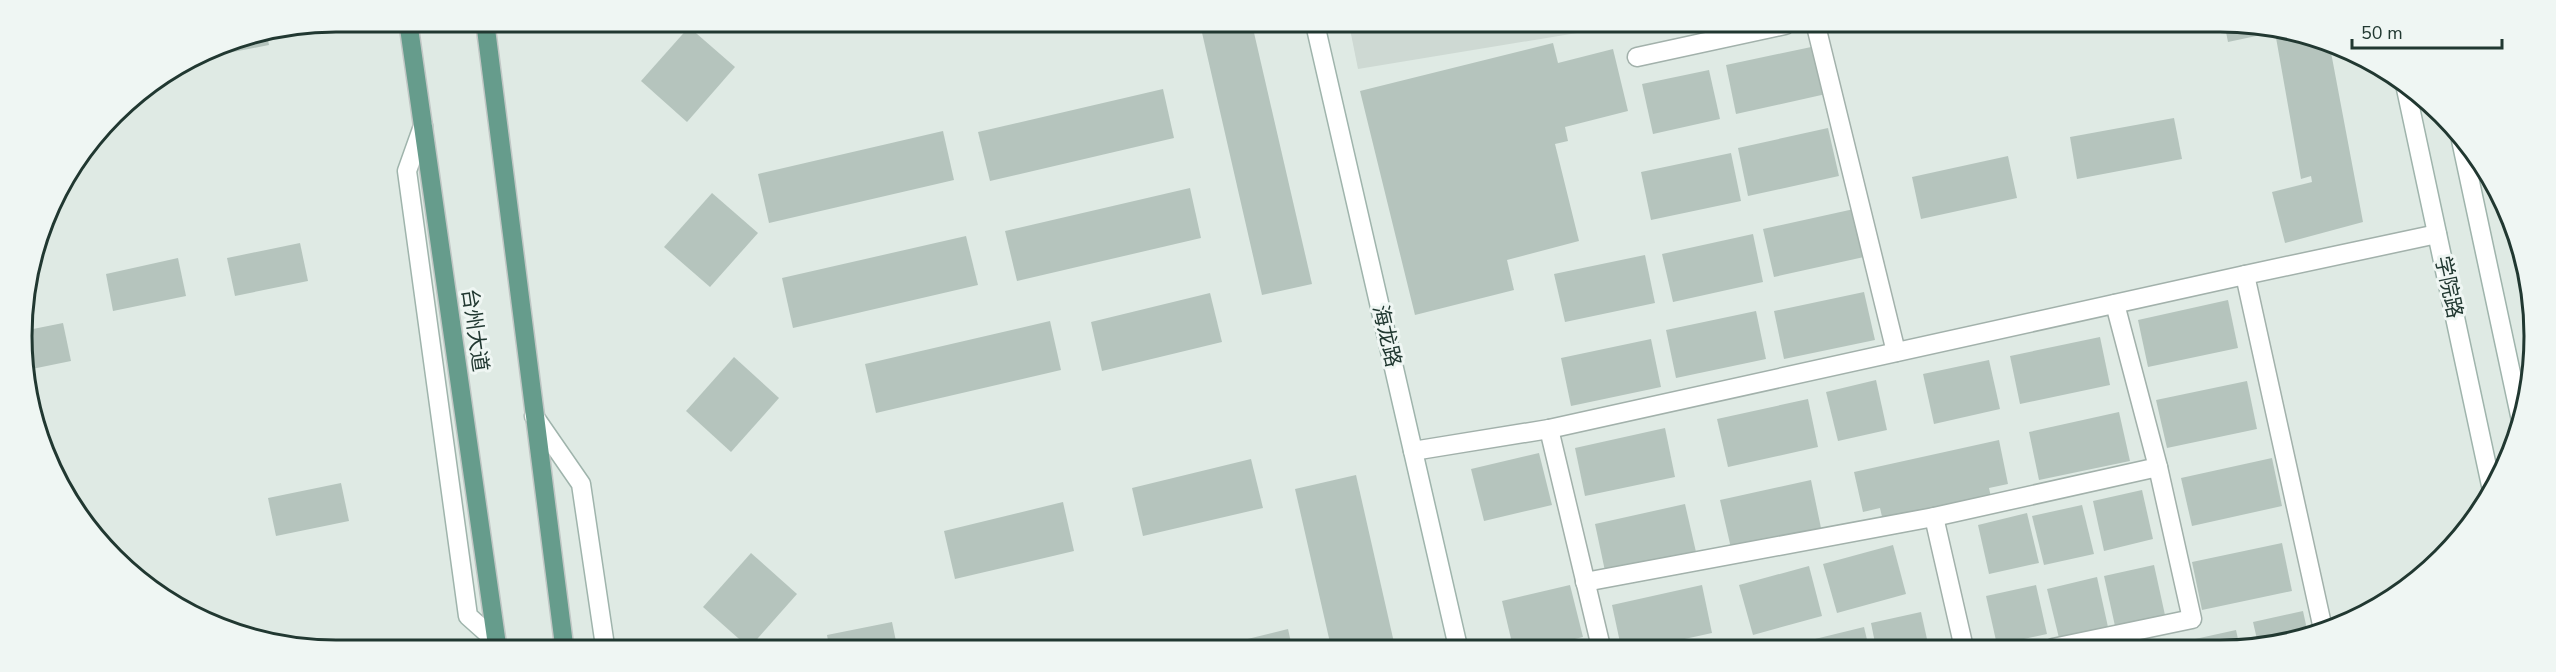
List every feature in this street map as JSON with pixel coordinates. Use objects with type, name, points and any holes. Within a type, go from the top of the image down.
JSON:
[{"type":"main road","name":"台州大道","points":[[410,32],[497,640]]},
{"type":"main road","points":[[486,32],[563,640]]},
{"type":"street","name":"海龙路","points":[[1318,32],[1456,640]]},
{"type":"street","points":[[1637,57],[1756,32]]},
{"type":"street","points":[[1817,32],[1896,352]]},
{"type":"street","name":"学院路","points":[[2408,96],[2489,478]]},
{"type":"street","name":"学院路","points":[[2464,154],[2517,402]]},
{"type":"street","points":[[1413,451],[1548,429],[2437,234]]},
{"type":"street","points":[[2245,275],[2323,622]]},
{"type":"street","points":[[2091,640],[2192,619],[2158,467],[2115,304]]},
{"type":"street","points":[[534,416],[581,484],[604,640]]},
{"type":"street","points":[[1548,429],[1599,640]]},
{"type":"street","points":[[1586,582],[1934,518],[2158,467]]},
{"type":"street","points":[[1934,518],[1962,640]]},
{"type":"shaded area","points":[[1351,32],[1583,32],[1358,69]]},
{"type":"building","points":[[685,32],[695,32],[735,67],[687,122],[641,81]]},
{"type":"building","points":[[1202,32],[1254,32],[1312,284],[1262,295]]},
{"type":"building","points":[[2226,32],[2263,35],[2228,42]]},
{"type":"building","points":[[2276,36],[2331,53],[2363,222],[2285,243],[2272,192],[2312,182],[2311,176],[2301,179]]},
{"type":"building","points":[[268,39],[269,45],[220,54]]},
{"type":"building","points":[[1553,43],[1558,63],[1613,49],[1628,111],[1565,127],[1568,141],[1555,144],[1579,241],[1507,260],[1514,290],[1415,315],[1360,91]]},
{"type":"building","points":[[1816,46],[1826,94],[1736,114],[1726,65]]},
{"type":"building","points":[[1709,70],[1720,119],[1653,134],[1642,84]]},
{"type":"building","points":[[1163,89],[1174,138],[990,181],[978,132]]},
{"type":"building","points":[[2174,118],[2182,159],[2077,179],[2070,137]]},
{"type":"building","points":[[1828,128],[1839,176],[1748,196],[1738,148]]},
{"type":"building","points":[[943,131],[954,180],[769,223],[758,174]]},
{"type":"building","points":[[1731,153],[1741,201],[1651,220],[1641,172]]},
{"type":"building","points":[[2008,156],[2017,198],[1921,219],[1912,177]]},
{"type":"building","points":[[1190,188],[1201,238],[1017,281],[1005,231]]},
{"type":"building","points":[[712,193],[758,233],[710,287],[664,247]]},
{"type":"building","points":[[1854,209],[1864,257],[1774,277],[1763,229]]},
{"type":"building","points":[[1753,234],[1763,282],[1673,302],[1662,254]]},
{"type":"building","points":[[966,236],[978,285],[793,328],[782,278]]},
{"type":"building","points":[[300,243],[308,281],[235,296],[227,258]]},
{"type":"building","points":[[1645,255],[1655,303],[1565,322],[1554,274]]},
{"type":"building","points":[[178,258],[186,296],[113,311],[106,274]]},
{"type":"building","points":[[1864,292],[1875,340],[1784,359],[1774,311]]},
{"type":"building","points":[[1210,293],[1222,342],[1102,371],[1091,322]]},
{"type":"building","points":[[2228,300],[2238,348],[2148,367],[2138,320]]},
{"type":"building","points":[[1756,311],[1766,359],[1676,378],[1666,330]]},
{"type":"building","points":[[1050,321],[1061,370],[876,413],[865,364]]},
{"type":"building","points":[[63,323],[71,361],[33,369],[32,329]]},
{"type":"building","points":[[2100,337],[2110,385],[2020,404],[2010,356]]},
{"type":"building","points":[[1651,339],[1661,387],[1571,406],[1561,358]]},
{"type":"building","points":[[734,357],[779,398],[731,452],[686,411]]},
{"type":"building","points":[[1989,360],[2000,409],[1934,424],[1923,374]]},
{"type":"building","points":[[1876,380],[1887,430],[1838,441],[1826,392]]},
{"type":"building","points":[[2247,381],[2257,429],[2167,448],[2156,400]]},
{"type":"building","points":[[1808,399],[1818,447],[1728,467],[1717,419]]},
{"type":"building","points":[[2119,412],[2130,461],[2039,480],[2029,432]]},
{"type":"building","points":[[1665,428],[1675,477],[1585,496],[1575,448]]},
{"type":"building","points":[[1999,440],[2008,484],[1989,488],[1991,497],[1883,521],[1880,508],[1863,512],[1854,472]]},
{"type":"building","points":[[1539,453],[1552,505],[1484,521],[1471,469]]},
{"type":"building","points":[[2272,458],[2282,506],[2192,526],[2181,478]]},
{"type":"building","points":[[1251,459],[1263,508],[1143,536],[1132,488]]},
{"type":"building","points":[[1356,475],[1393,640],[1329,640],[1295,489]]},
{"type":"building","points":[[1811,480],[1821,528],[1731,548],[1720,500]]},
{"type":"building","points":[[341,483],[349,521],[276,536],[268,498]]},
{"type":"building","points":[[2142,490],[2153,539],[2104,551],[2093,501]]},
{"type":"building","points":[[1063,502],[1074,551],[955,579],[944,531]]},
{"type":"building","points":[[1685,504],[1696,552],[1605,571],[1595,524]]},
{"type":"building","points":[[2082,505],[2094,554],[2044,565],[2032,516]]},
{"type":"building","points":[[2027,513],[2039,563],[1989,574],[1978,525]]},
{"type":"building","points":[[2282,543],[2292,591],[2202,610],[2192,562]]},
{"type":"building","points":[[1893,545],[1906,594],[1837,613],[1823,564]]},
{"type":"building","points":[[751,553],[797,594],[756,640],[740,640],[703,607]]},
{"type":"building","points":[[2154,565],[2165,615],[2115,626],[2104,576]]},
{"type":"building","points":[[1809,566],[1822,616],[1753,635],[1739,585]]},
{"type":"building","points":[[2097,577],[2108,627],[2059,638],[2047,589]]},
{"type":"building","points":[[1570,585],[1583,637],[1571,640],[1511,640],[1502,601]]},
{"type":"building","points":[[1702,585],[1712,633],[1680,640],[1620,640],[1612,605]]},
{"type":"building","points":[[2036,585],[2047,634],[2020,640],[1996,640],[1986,596]]},
{"type":"building","points":[[2303,611],[2307,628],[2257,638],[2253,622]]},
{"type":"building","points":[[1921,612],[1927,640],[1874,640],[1871,623]]},
{"type":"building","points":[[892,622],[896,640],[828,640],[827,635]]},
{"type":"building","points":[[1864,627],[1867,640],[1815,640]]},
{"type":"building","points":[[1288,629],[1290,640],[1243,640]]},
{"type":"building","points":[[2236,630],[2238,640],[2220,640],[2191,640]]}]
